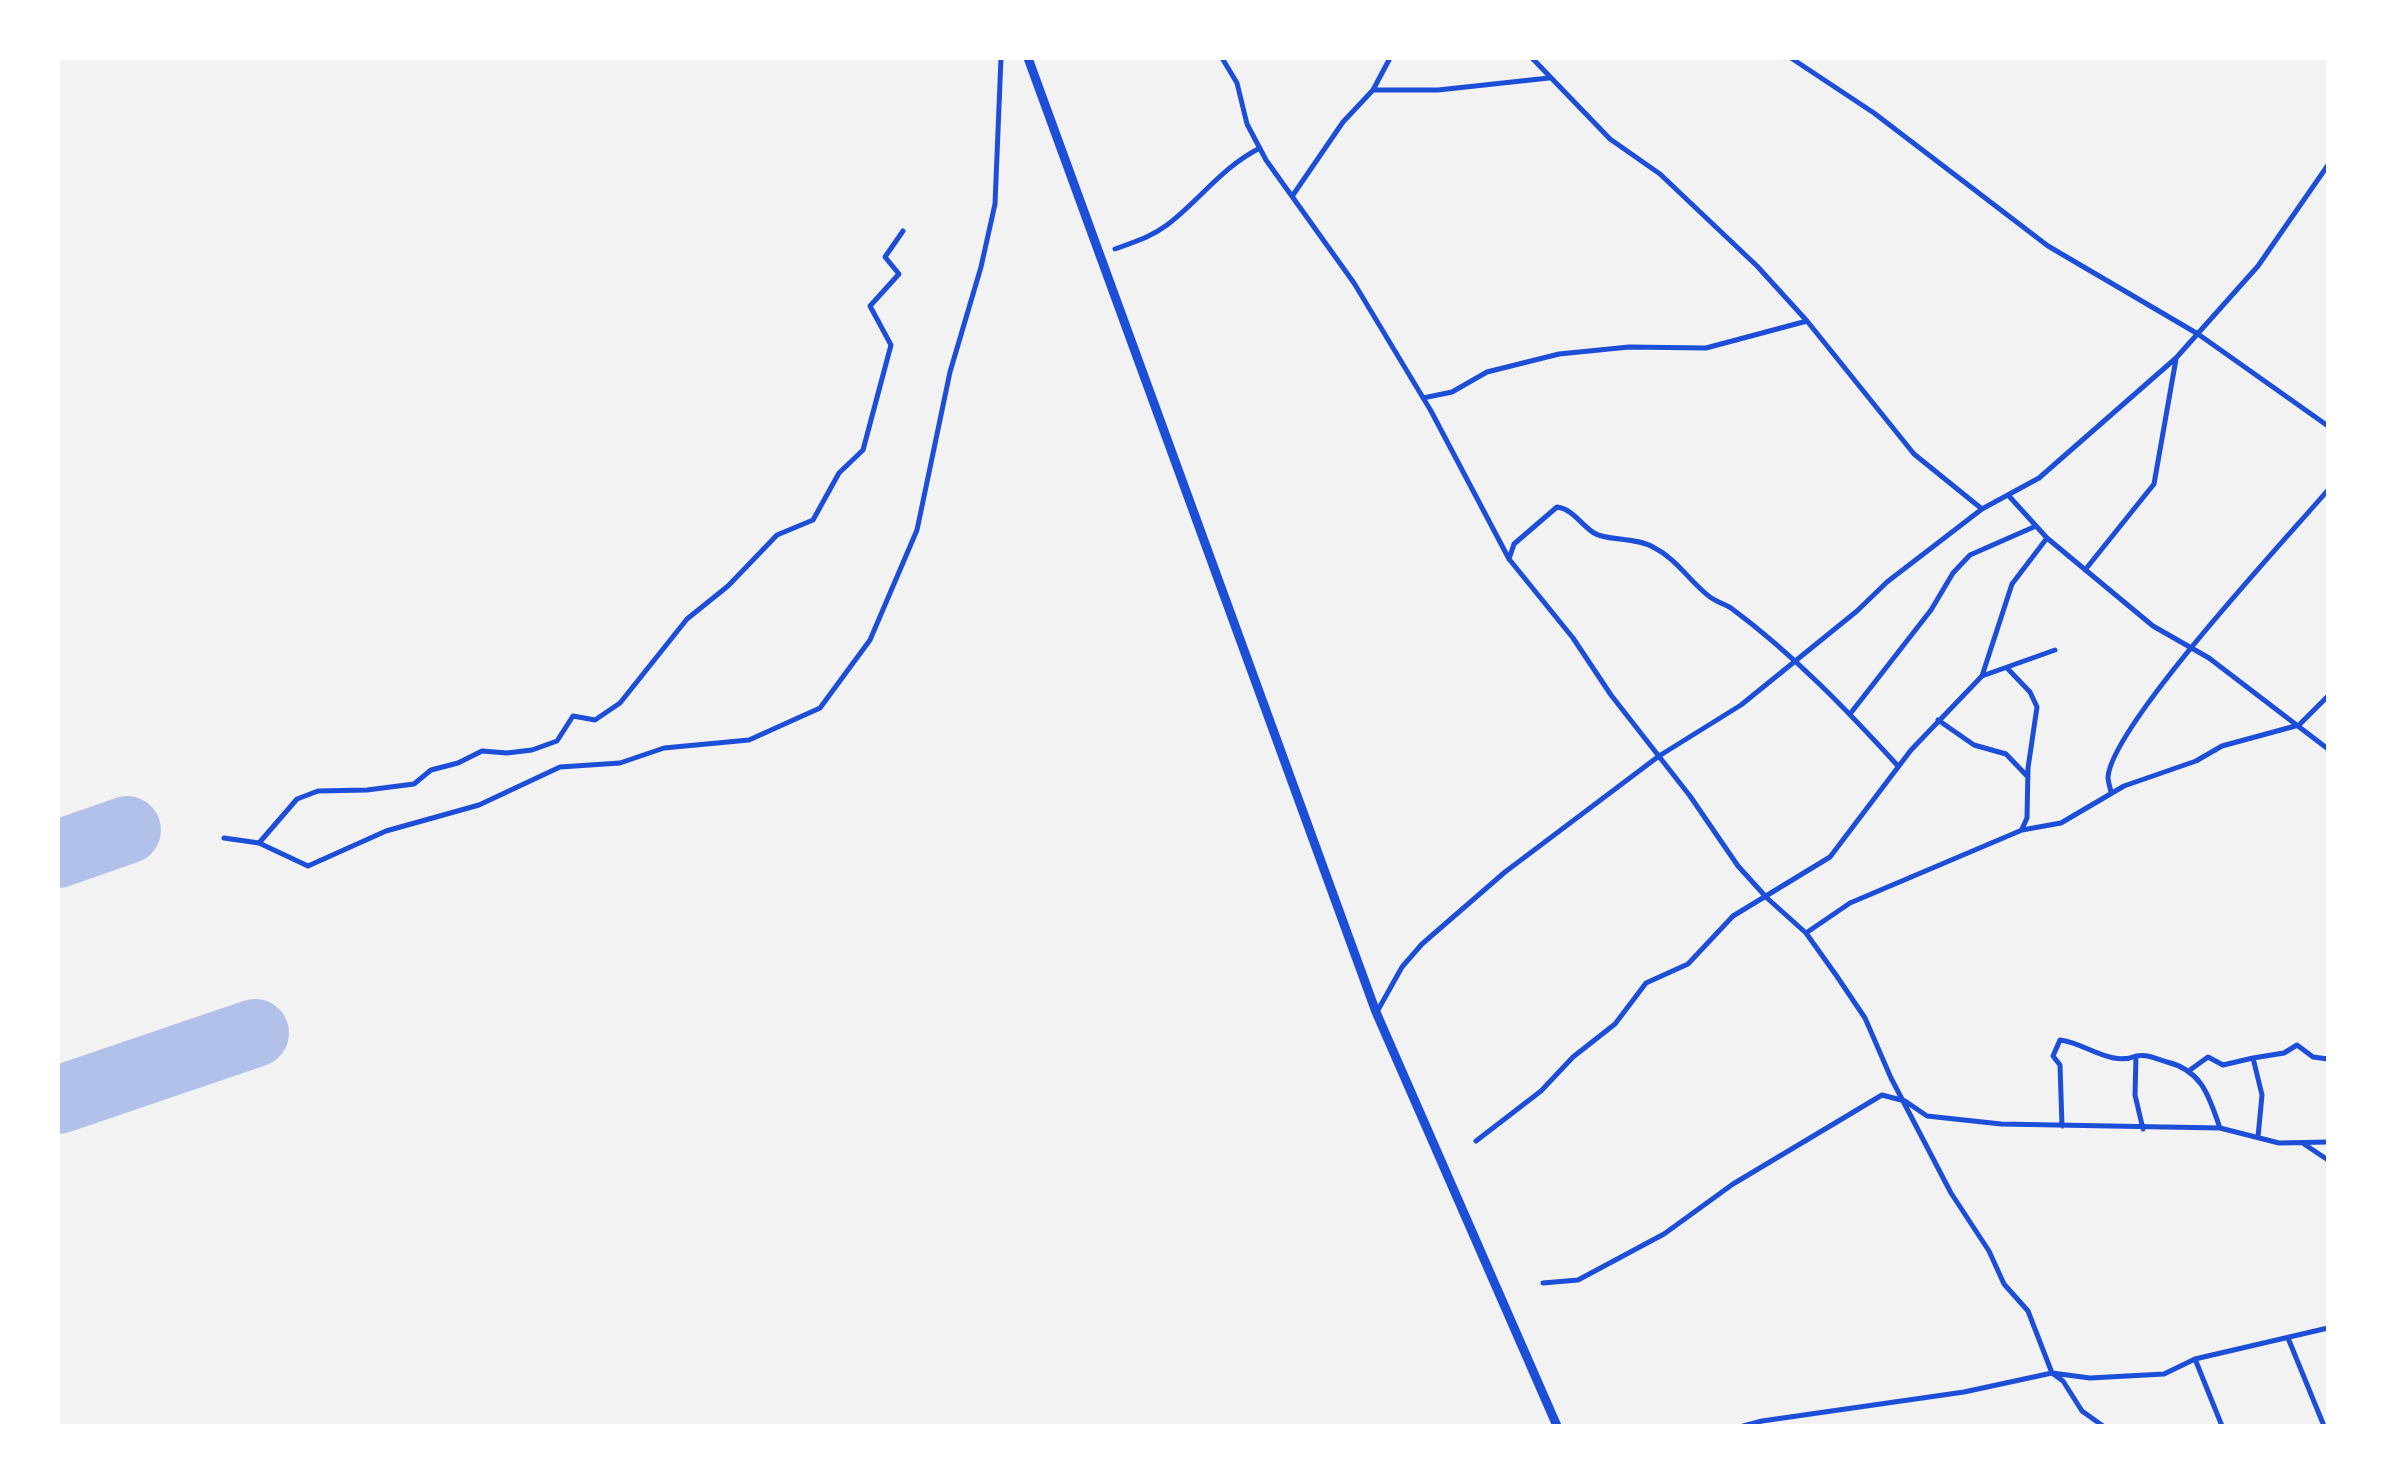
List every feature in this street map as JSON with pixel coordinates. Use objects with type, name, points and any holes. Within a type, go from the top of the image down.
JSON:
[{"type":"main road","points":[[1028,58],[1376,1012],[1557,1426]]},
{"type":"street","points":[[224,838],[259,842],[308,866],[386,831],[479,805],[560,767],[620,763],[664,748],[749,740],[820,708],[870,640],[917,530],[950,372],[995,204],[1000,58]]},
{"type":"street","points":[[1222,58],[1237,82],[1246,124],[1354,283],[1479,498],[1509,560],[1573,638],[1738,866],[1806,934],[1864,1018],[1951,1192],[2004,1284],[2028,1311],[2052,1373],[2063,1381],[2082,1412],[2103,1426]]},
{"type":"street","points":[[1293,195],[1343,122],[1373,90],[1390,58]]},
{"type":"street","points":[[1532,58],[1610,139],[1660,174],[1712,222],[1808,321],[1914,454],[1982,509]]},
{"type":"street","points":[[1792,58],[1886,122],[2048,246],[2198,334],[2328,426]]},
{"type":"street","points":[[1373,90],[1438,90],[1549,78]]},
{"type":"street","points":[[1115,249],[1146,238],[1169,224],[1242,157],[1260,148]]},
{"type":"street","points":[[1376,1012],[1402,967],[1422,944],[1505,872],[1658,756],[1736,708],[1982,509],[2040,478],[2176,358],[2258,266],[2328,164]]},
{"type":"street","points":[[259,842],[297,799],[318,791],[414,784],[431,770],[458,764],[482,751],[532,750],[557,741],[573,716],[595,720],[620,703],[687,619],[728,586],[777,535],[814,520],[839,473],[863,450],[891,345],[870,306],[900,274],[885,258],[902,231]]},
{"type":"street","points":[[1423,398],[1452,392],[1487,372],[1559,354],[1629,346],[1706,348],[1808,321]]},
{"type":"street","points":[[2085,570],[2154,484],[2176,358]]},
{"type":"street","points":[[2111,792],[2108,776],[2121,744],[2193,647],[2328,490]]},
{"type":"street","points":[[2008,495],[2047,538],[2153,626],[2193,647],[2328,749]]},
{"type":"street","points":[[1509,560],[1514,544],[1557,507],[1564,508],[1598,536],[1625,537],[1653,546],[1710,598],[1728,606],[1795,661],[1898,766]]},
{"type":"street","points":[[1850,714],[1970,555],[2038,525]]},
{"type":"street","points":[[1476,1140],[1541,1091],[1573,1057],[1615,1024],[1646,983],[1688,964],[1755,900],[1766,898],[1830,857],[1898,766],[1982,676],[2012,584],[2047,538]]},
{"type":"street","points":[[1982,676],[2054,650]]},
{"type":"street","points":[[2008,669],[2030,692],[2037,706],[2022,830]]},
{"type":"street","points":[[1806,934],[1850,903],[2022,830],[2061,823],[2111,792],[2196,761],[2222,746],[2299,725],[2328,696]]},
{"type":"street","points":[[1938,720],[1974,745],[2006,754],[2028,777]]},
{"type":"street","points":[[2062,1126],[2060,1065],[2054,1056],[2060,1040],[2076,1042],[2111,1058],[2128,1060],[2148,1054],[2183,1065],[2208,1094],[2220,1128]]},
{"type":"street","points":[[2189,1070],[2208,1056],[2223,1065],[2284,1053],[2297,1045],[2314,1057],[2328,1059]]},
{"type":"street","points":[[2136,1056],[2135,1095],[2143,1129]]},
{"type":"street","points":[[2253,1058],[2262,1094],[2258,1138]]},
{"type":"street","points":[[1543,1283],[1578,1280],[1664,1234],[1733,1184],[1882,1095],[1905,1101],[1928,1116],[2001,1124],[2220,1128],[2280,1142],[2328,1142]]},
{"type":"street","points":[[2302,1142],[2328,1160]]},
{"type":"street","points":[[1743,1426],[1964,1392],[2052,1373],[2090,1378],[2164,1374],[2195,1359],[2328,1328]]},
{"type":"street","points":[[2288,1338],[2324,1426]]},
{"type":"street","points":[[2195,1359],[2222,1426]]},
{"type":"runway","points":[[58,854],[127,830]]},
{"type":"runway","points":[[58,1100],[255,1033]]}]
